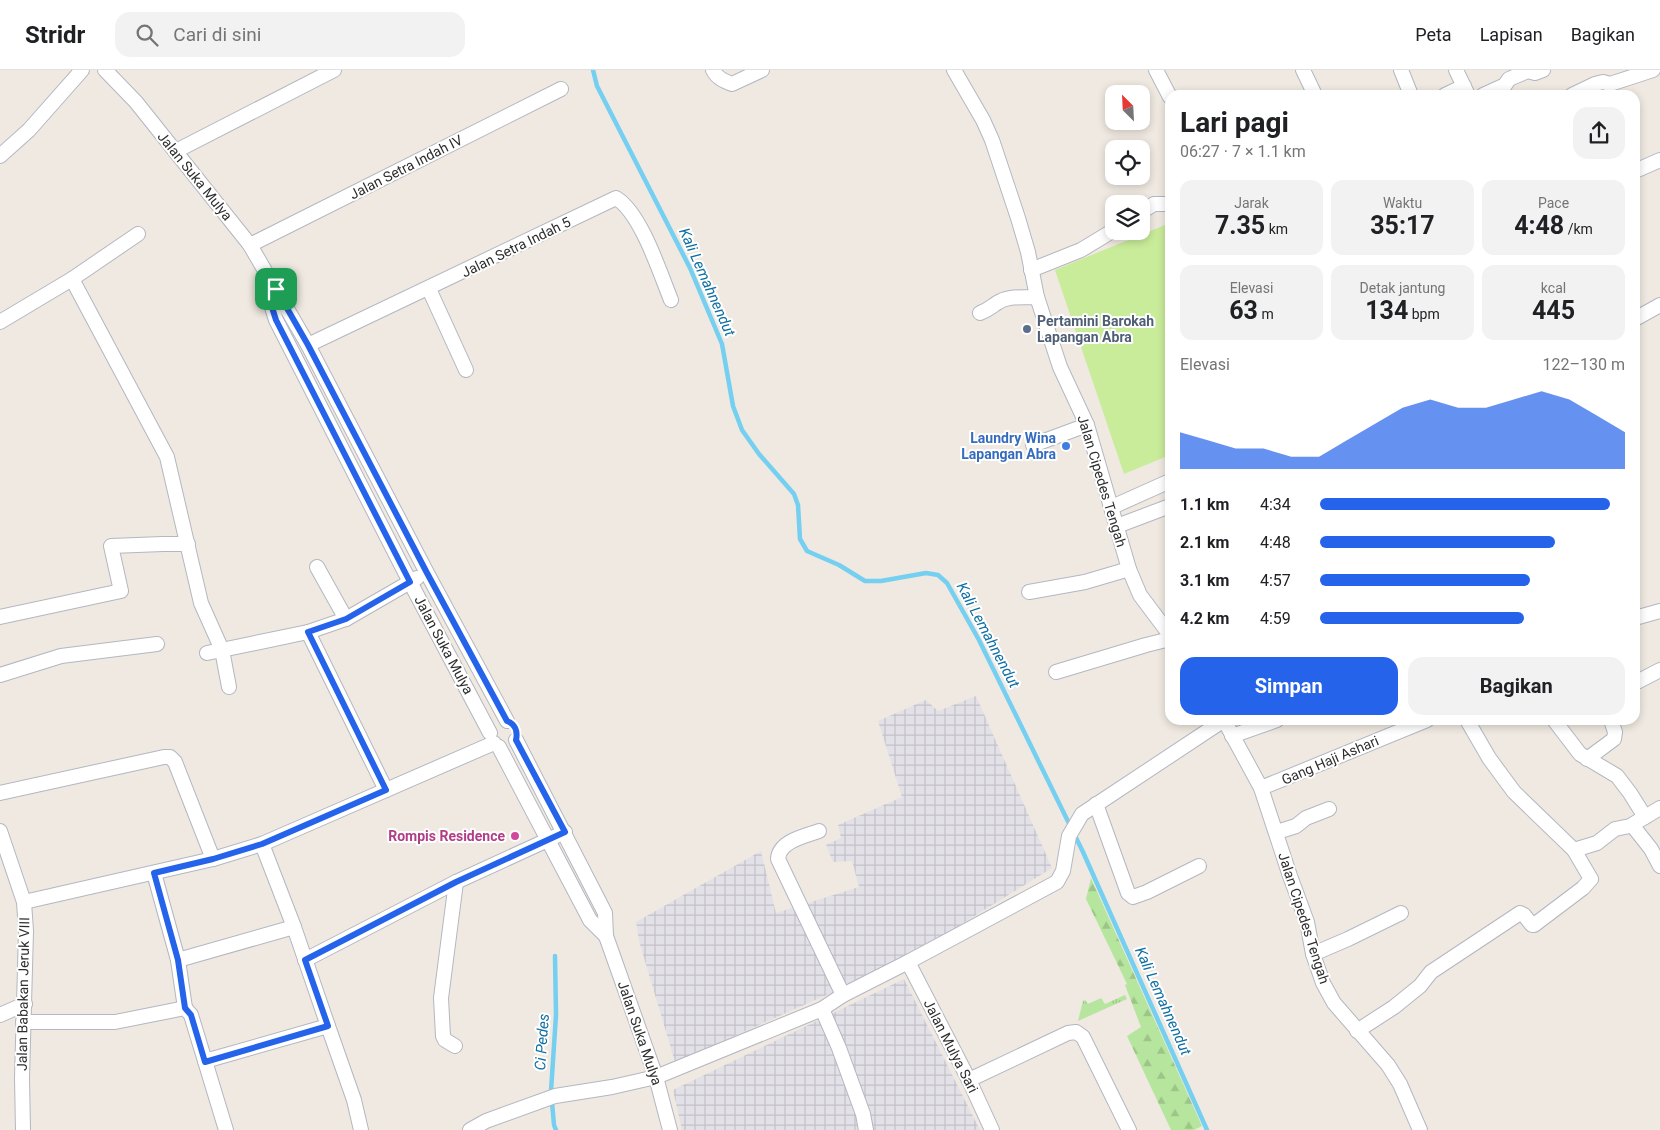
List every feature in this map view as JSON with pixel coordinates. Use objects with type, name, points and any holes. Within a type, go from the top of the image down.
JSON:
[{"type":"street","points":[[0,156],[29,130],[82,70]]},
{"type":"street","name":"Jalan Suka Mulya","points":[[105,70],[136,102],[250,245],[308,345],[507,721]]},
{"type":"street","points":[[176,151],[334,70]]},
{"type":"street","points":[[713,70],[724,81],[732,84],[762,70]]},
{"type":"street","name":"Jalan Cipedes Tengah","points":[[954,70],[984,120],[992,140],[1018,218],[1037,298],[1060,367],[1087,425],[1129,569],[1140,595],[1165,627]]},
{"type":"street","points":[[1156,70],[1166,90]]},
{"type":"street","points":[[1303,70],[1312,90]]},
{"type":"street","points":[[1401,70],[1409,90]]},
{"type":"street","points":[[1456,70],[1466,90]]},
{"type":"street","points":[[1494,90],[1505,85],[1509,79],[1528,71],[1535,73],[1543,70]]},
{"type":"street","points":[[1582,90],[1595,84],[1603,82],[1610,84],[1653,70]]},
{"type":"street","name":"Jalan Setra Indah IV","points":[[250,245],[561,88]]},
{"type":"street","points":[[1640,169],[1660,160]]},
{"type":"street","name":"Jalan Setra Indah 5","points":[[308,345],[429,289],[616,198],[633,214],[671,300]]},
{"type":"street","points":[[1150,206],[1154,204],[1165,204]]},
{"type":"street","points":[[0,322],[72,279],[138,234]]},
{"type":"street","points":[[1031,270],[1081,250],[1105,235]]},
{"type":"street","points":[[72,279],[167,457],[201,603],[222,650],[229,687]]},
{"type":"street","name":"Jalan Suka Mulya","points":[[276,289],[270,301],[276,320],[494,741],[590,920],[606,936]]},
{"type":"street","points":[[429,289],[466,370]]},
{"type":"street","points":[[980,313],[994,307],[997,303],[1018,296],[1037,298]]},
{"type":"street","points":[[1640,316],[1660,305]]},
{"type":"street","points":[[1033,445],[1087,425]]},
{"type":"street","points":[[1112,507],[1165,483]]},
{"type":"street","points":[[1117,526],[1165,508]]},
{"type":"street","points":[[0,617],[121,591],[111,546],[188,544]]},
{"type":"street","points":[[317,567],[346,619]]},
{"type":"street","points":[[1029,592],[1085,582],[1129,569]]},
{"type":"street","points":[[206,653],[308,632],[346,619],[427,573]]},
{"type":"street","points":[[1640,617],[1660,611]]},
{"type":"street","points":[[308,632],[386,790]]},
{"type":"street","points":[[1056,672],[1146,645],[1165,634]]},
{"type":"street","points":[[0,675],[61,656],[157,644]]},
{"type":"street","points":[[1640,680],[1660,670]]},
{"type":"street","points":[[507,721],[512,723],[517,732],[516,740],[506,747],[494,741],[492,728],[496,723],[507,721]]},
{"type":"street","points":[[470,1130],[486,1121],[550,1098],[656,1077],[822,1009],[843,995],[1057,882],[1063,871],[1069,836],[1082,814],[1216,725]]},
{"type":"street","name":"Jalan Cipedes Tengah","points":[[1226,725],[1261,788],[1307,922],[1313,954],[1323,983],[1334,1003],[1388,1065],[1400,1084],[1420,1130]]},
{"type":"street","points":[[1232,736],[1263,725]]},
{"type":"street","name":"Gang Haji Ashari","points":[[1261,788],[1415,725]]},
{"type":"street","points":[[1357,1031],[1394,1007],[1420,986],[1431,972],[1502,924],[1522,913],[1534,925],[1590,881],[1591,878],[1574,850],[1514,792],[1489,758],[1470,725]]},
{"type":"street","points":[[1558,725],[1580,754],[1617,776],[1645,817]]},
{"type":"street","points":[[1586,759],[1614,739],[1616,732],[1613,725]]},
{"type":"street","name":"Jalan Suka Mulya","points":[[516,740],[605,913],[606,936],[656,1077],[670,1130]]},
{"type":"street","points":[[24,902],[213,859],[262,844],[494,741]]},
{"type":"street","points":[[0,793],[164,756],[170,757],[176,762],[213,859]]},
{"type":"street","points":[[1096,804],[1128,893],[1132,897],[1147,892],[1199,866]]},
{"type":"street","points":[[1574,850],[1597,843],[1615,829],[1632,825],[1660,808]]},
{"type":"street","points":[[1277,832],[1296,826],[1306,818],[1329,809]]},
{"type":"street","points":[[1632,825],[1657,851],[1660,866]]},
{"type":"street","name":"Jalan Babakan Jeruk VIII","points":[[0,831],[4,861],[24,902],[26,931],[22,1078],[23,1130]]},
{"type":"street","points":[[819,831],[784,846],[778,854],[778,859],[782,871],[843,995]]},
{"type":"street","points":[[305,960],[456,882],[565,832]]},
{"type":"street","points":[[262,844],[294,927],[354,1100],[361,1130]]},
{"type":"street","points":[[154,873],[178,960],[185,1008],[191,1015],[226,1130]]},
{"type":"street","points":[[455,1046],[445,1040],[443,1036],[441,998],[456,882]]},
{"type":"street","points":[[1313,954],[1401,913]]},
{"type":"street","points":[[178,960],[294,927]]},
{"type":"street","name":"Jalan Mulya Sari","points":[[908,962],[969,1080],[988,1129]]},
{"type":"street","points":[[0,1015],[25,1004]]},
{"type":"street","points":[[23,1022],[115,1022],[185,1008]]},
{"type":"street","points":[[822,1009],[839,1048],[863,1114],[866,1130]]},
{"type":"street","points":[[205,1062],[328,1026]]},
{"type":"street","points":[[969,1080],[1068,1033],[1076,1032],[1082,1036],[1129,1130]]},
{"type":"shaded area","points":[[976,696],[1052,868],[899,963],[675,1062],[639,941],[636,922],[761,851],[776,913],[859,887],[852,861],[833,862],[826,845],[841,838],[838,825],[902,797],[878,721],[926,700],[938,711]]},
{"type":"shaded area","points":[[904,979],[980,1130],[682,1130],[673,1090]]},
{"type":"green space","points":[[1165,225],[1165,457],[1124,474],[1055,270],[1128,240],[1150,240],[1150,231]]},
{"type":"green space","points":[[1091,878],[1202,1126],[1194,1130],[1171,1130],[1127,1036],[1141,1027],[1125,985],[1127,984],[1086,899]]},
{"type":"green space","points":[[1125,995],[1127,999],[1078,1021],[1083,1001],[1085,1000],[1088,1004],[1101,998],[1105,1004]]},
{"type":"waterway","name":"Kali Lemahnendut","points":[[593,70],[597,86],[690,268],[722,344],[733,406],[742,430],[759,454],[794,494],[798,505],[800,539],[807,551],[839,565],[865,581],[881,581],[926,573],[938,575],[947,583],[979,640],[1083,852],[1207,1130]]},
{"type":"waterway","name":"Ci Pedes","points":[[555,956],[556,1015],[551,1091],[556,1130]]},
{"type":"place","name":"Pertamini Barokah Lapangan Abra","points":[[1027,329]]},
{"type":"place","name":"Laundry Wina Lapangan Abra","points":[[1066,446]]},
{"type":"place","name":"Rompis Residence","points":[[515,836]]},
{"type":"route","points":[[276,289],[308,345],[507,721],[514,726],[517,732],[516,740],[565,832],[456,882],[305,960],[328,1026],[205,1062],[191,1015],[185,1008],[178,960],[154,873],[213,859],[262,844],[386,790],[308,632],[346,619],[410,582],[276,320],[270,301],[276,289]]}]
